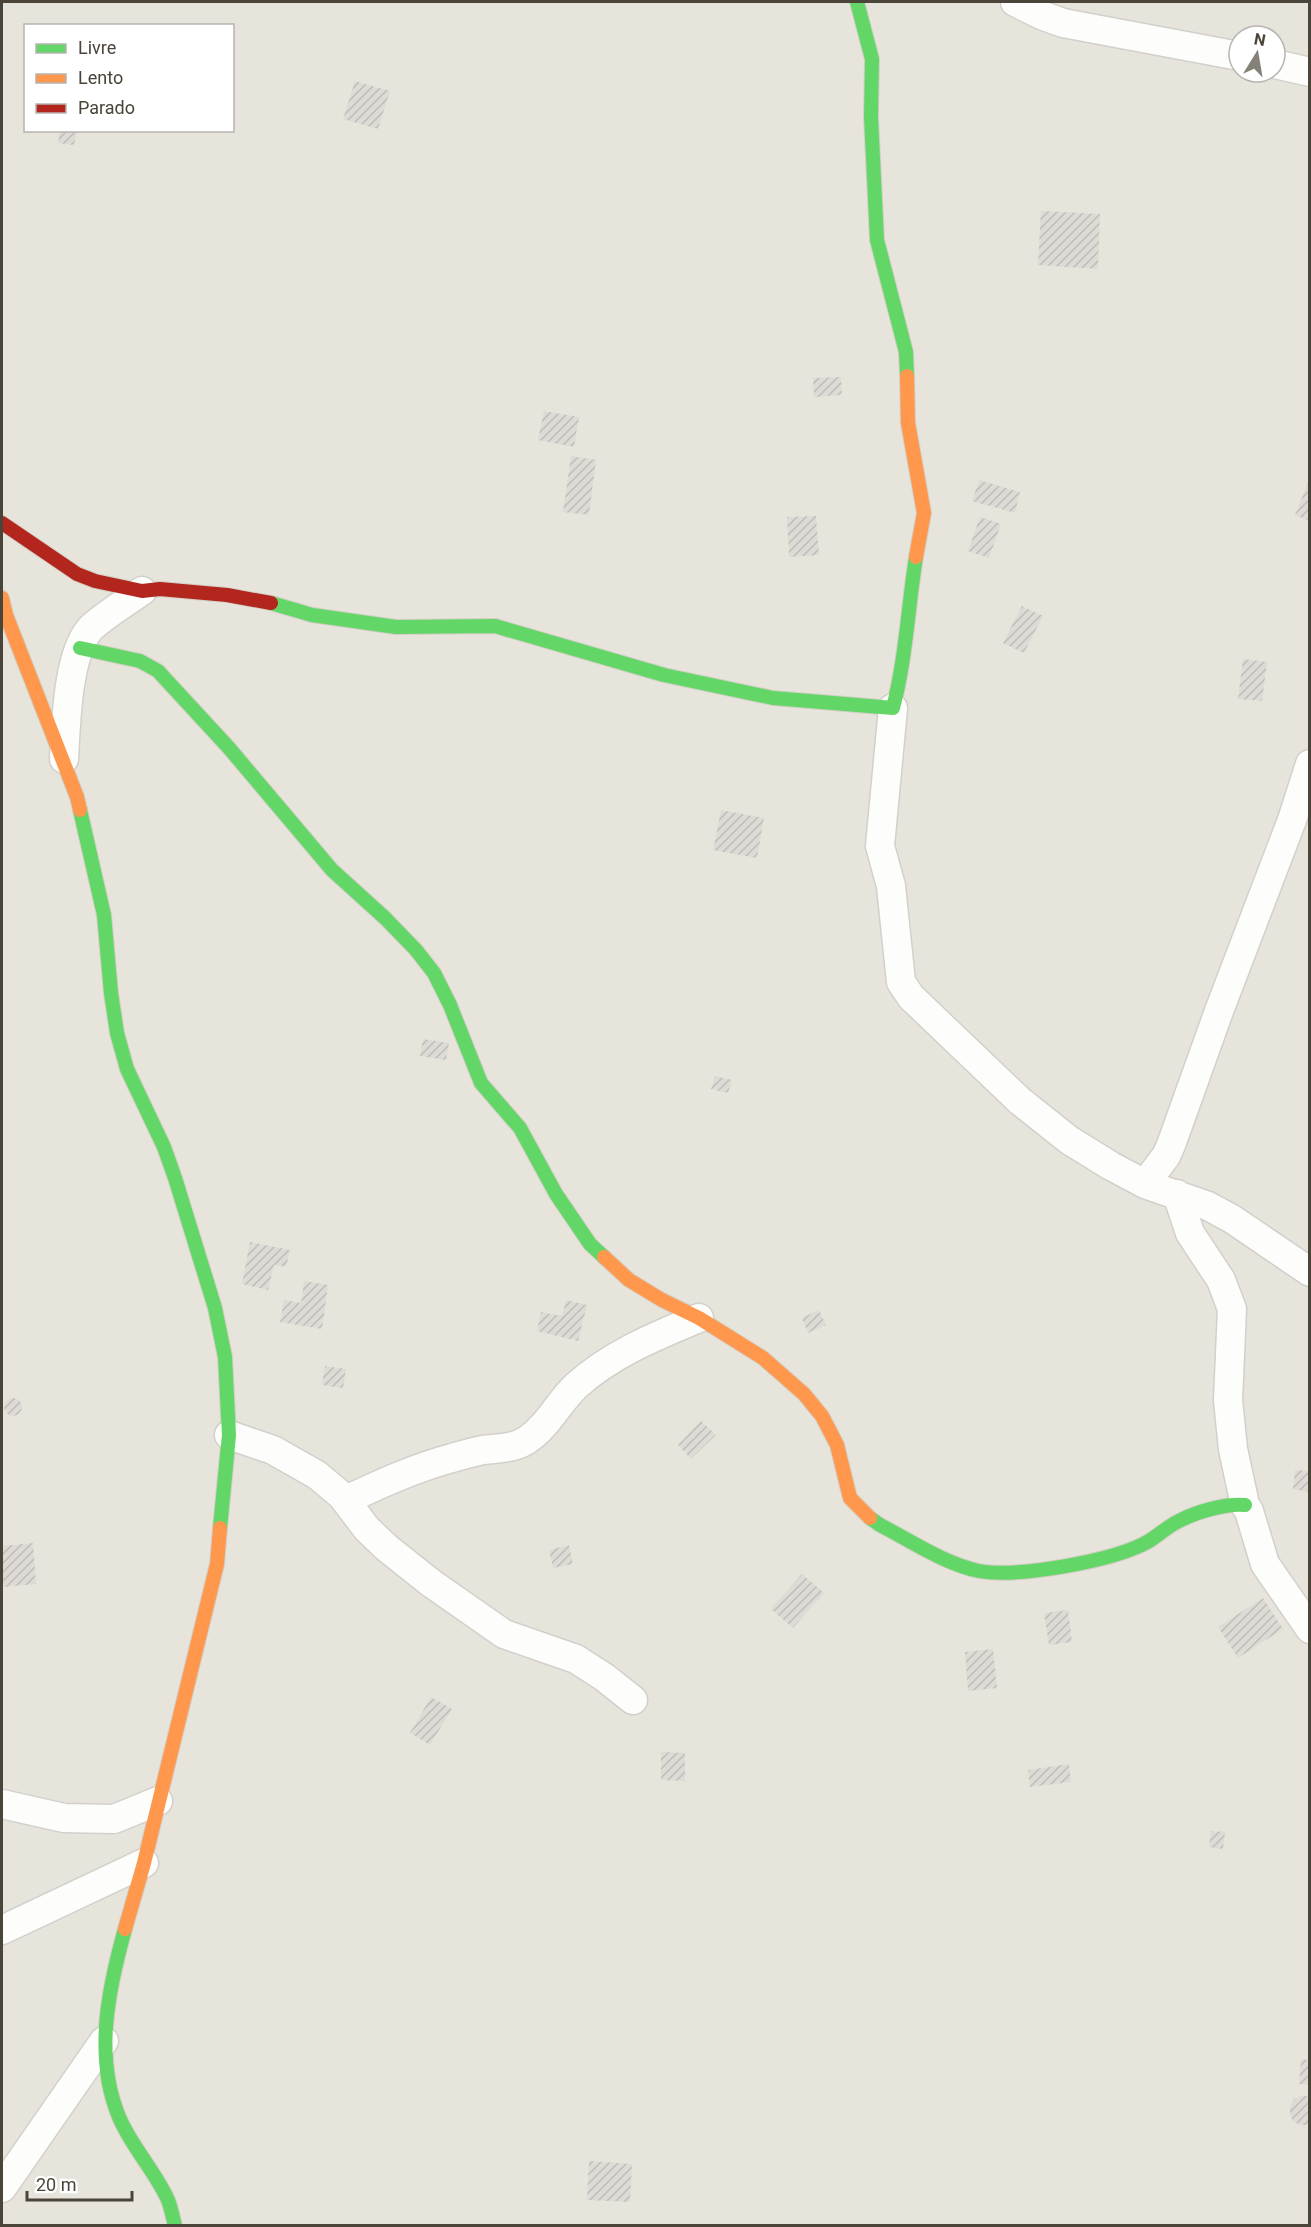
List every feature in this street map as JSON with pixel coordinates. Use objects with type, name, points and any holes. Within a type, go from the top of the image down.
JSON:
[{"type":"street","points":[[857,2],[872,59],[871,117],[877,240],[906,352],[908,423],[924,513],[911,588],[902,674],[893,708],[880,846],[891,886],[902,982],[911,997],[1020,1101],[1069,1140],[1145,1185],[1209,1206],[1310,1272]]},
{"type":"street","points":[[1015,2],[1063,23],[1227,54]]},
{"type":"street","points":[[1287,67],[1310,72]]},
{"type":"street","points":[[2,523],[77,574],[95,581],[142,591],[160,589],[227,595],[272,603],[312,615],[396,627],[495,626],[664,675],[773,698],[893,708]]},
{"type":"street","points":[[64,759],[70,684],[80,648],[91,627],[142,591]]},
{"type":"street","points":[[2,598],[37,695],[64,759],[86,831],[104,915],[111,993],[122,1051],[127,1069],[164,1147],[215,1308],[225,1357],[229,1436],[217,1564],[110,1996],[104,2041],[105,2065],[120,2117],[168,2200],[175,2226]]},
{"type":"street","points":[[80,648],[140,661],[158,670],[250,773],[326,864],[416,950],[434,973],[457,1021],[481,1083],[520,1128],[556,1194],[590,1244],[629,1280],[662,1300],[699,1318],[782,1372],[822,1416],[837,1445],[850,1498],[862,1512],[880,1525],[946,1559],[979,1571],[1011,1573],[1093,1561],[1119,1554],[1147,1542],[1180,1520],[1222,1506],[1245,1505]]},
{"type":"street","points":[[1145,1185],[1166,1156],[1171,1145],[1292,820],[1310,764]]},
{"type":"street","points":[[1177,1194],[1190,1233],[1230,1298],[1232,1309],[1228,1400],[1233,1449],[1245,1505],[1249,1511],[1265,1564],[1310,1629]]},
{"type":"street","points":[[346,1500],[401,1475],[440,1462],[482,1450],[503,1449],[526,1440],[545,1424],[575,1387],[605,1363],[654,1337],[699,1318]]},
{"type":"street","points":[[229,1436],[273,1450],[317,1475],[346,1500],[367,1529],[387,1548],[431,1583],[504,1634],[576,1659],[633,1700]]},
{"type":"street","points":[[2,1804],[64,1818],[114,1819],[158,1801]]},
{"type":"street","points":[[2,1930],[144,1863]]},
{"type":"street","points":[[2,2188],[104,2041]]},
{"type":"shaded area","points":[[2,2],[1309,2],[1309,2225],[2,2225]]},
{"type":"building","points":[[355,81],[390,91],[378,129],[343,119]]},
{"type":"building","points":[[60,132],[77,132],[74,145],[58,143]]},
{"type":"building","points":[[1041,211],[1100,214],[1098,269],[1038,265]]},
{"type":"building","points":[[841,377],[842,395],[814,397],[813,378]]},
{"type":"building","points":[[544,411],[579,417],[574,447],[538,440]]},
{"type":"building","points":[[571,456],[596,460],[589,515],[563,512]]},
{"type":"building","points":[[979,480],[1020,492],[1015,513],[972,501]]},
{"type":"building","points":[[1310,480],[1310,521],[1295,515]]},
{"type":"building","points":[[816,516],[819,555],[789,557],[787,517]]},
{"type":"building","points":[[980,517],[1001,524],[989,558],[968,551]]},
{"type":"building","points":[[1022,606],[1043,616],[1024,653],[1003,643]]},
{"type":"building","points":[[1243,659],[1267,662],[1262,701],[1238,699]]},
{"type":"building","points":[[721,810],[764,818],[757,858],[713,850]]},
{"type":"building","points":[[423,1039],[449,1043],[446,1060],[420,1056]]},
{"type":"building","points":[[715,1076],[732,1080],[728,1093],[711,1089]]},
{"type":"building","points":[[250,1242],[290,1250],[286,1267],[274,1265],[268,1290],[242,1284]]},
{"type":"building","points":[[304,1281],[328,1285],[322,1329],[280,1322],[284,1300],[301,1303]]},
{"type":"building","points":[[566,1300],[587,1305],[578,1341],[537,1331],[541,1312],[562,1316]]},
{"type":"building","points":[[819,1310],[826,1325],[808,1333],[802,1318]]},
{"type":"building","points":[[325,1366],[346,1369],[343,1388],[322,1385]]},
{"type":"building","points":[[13,1398],[19,1401],[22,1407],[19,1413],[13,1416],[7,1413],[4,1407],[7,1401]]},
{"type":"building","points":[[701,1421],[716,1435],[691,1459],[678,1445]]},
{"type":"building","points":[[1295,1470],[1310,1471],[1310,1492],[1293,1489]]},
{"type":"building","points":[[33,1543],[36,1584],[2,1587],[2,1546]]},
{"type":"building","points":[[569,1545],[573,1564],[553,1568],[549,1550]]},
{"type":"building","points":[[802,1574],[824,1593],[793,1628],[771,1609]]},
{"type":"building","points":[[1263,1598],[1283,1629],[1238,1658],[1218,1627]]},
{"type":"building","points":[[1068,1610],[1072,1642],[1049,1645],[1044,1613]]},
{"type":"building","points":[[993,1649],[997,1688],[968,1691],[965,1652]]},
{"type":"building","points":[[431,1697],[452,1709],[430,1745],[410,1733]]},
{"type":"building","points":[[661,1752],[685,1753],[685,1781],[661,1780]]},
{"type":"building","points":[[1069,1764],[1071,1782],[1030,1787],[1028,1770]]},
{"type":"building","points":[[1211,1831],[1225,1832],[1223,1849],[1209,1847]]},
{"type":"building","points":[[1301,2059],[1310,2060],[1310,2085],[1299,2084]]},
{"type":"building","points":[[1310,2096],[1310,2124],[1308,2125],[1300,2125],[1293,2121],[1290,2114],[1290,2106],[1294,2099]]},
{"type":"building","points":[[589,2161],[632,2164],[630,2202],[587,2200]]},
{"type":"traffic: fast","points":[[857,2],[872,59],[871,117],[877,240],[906,352],[907,376]]},
{"type":"traffic: fast","points":[[271,603],[312,615],[396,627],[495,626],[664,675],[773,698],[893,708],[904,651],[916,557]]},
{"type":"traffic: fast","points":[[80,648],[140,661],[158,671],[229,748],[332,870],[416,950],[434,973],[450,1005],[481,1083],[520,1128],[556,1194],[590,1244],[604,1257]]},
{"type":"traffic: fast","points":[[80,810],[104,915],[117,1033],[127,1069],[164,1147],[175,1178],[215,1308],[225,1357],[229,1435],[220,1528]]},
{"type":"traffic: fast","points":[[870,1518],[941,1558],[966,1568],[996,1573],[1041,1570],[1113,1555],[1149,1541],[1175,1523],[1194,1514],[1220,1507],[1245,1505]]},
{"type":"traffic: fast","points":[[125,1929],[109,1999],[105,2047],[107,2071],[111,2094],[119,2117],[163,2189],[175,2226]]},
{"type":"traffic: slow","points":[[907,376],[908,423],[924,513],[916,557]]},
{"type":"traffic: slow","points":[[2,598],[6,615],[77,797],[80,810]]},
{"type":"traffic: slow","points":[[604,1257],[629,1280],[662,1300],[699,1318],[763,1358],[804,1394],[822,1416],[837,1445],[850,1498],[870,1518]]},
{"type":"traffic: slow","points":[[125,1929],[144,1863],[217,1564],[220,1528]]},
{"type":"traffic: jam","points":[[2,523],[77,574],[95,581],[142,591],[160,589],[227,595],[271,603]]}]
